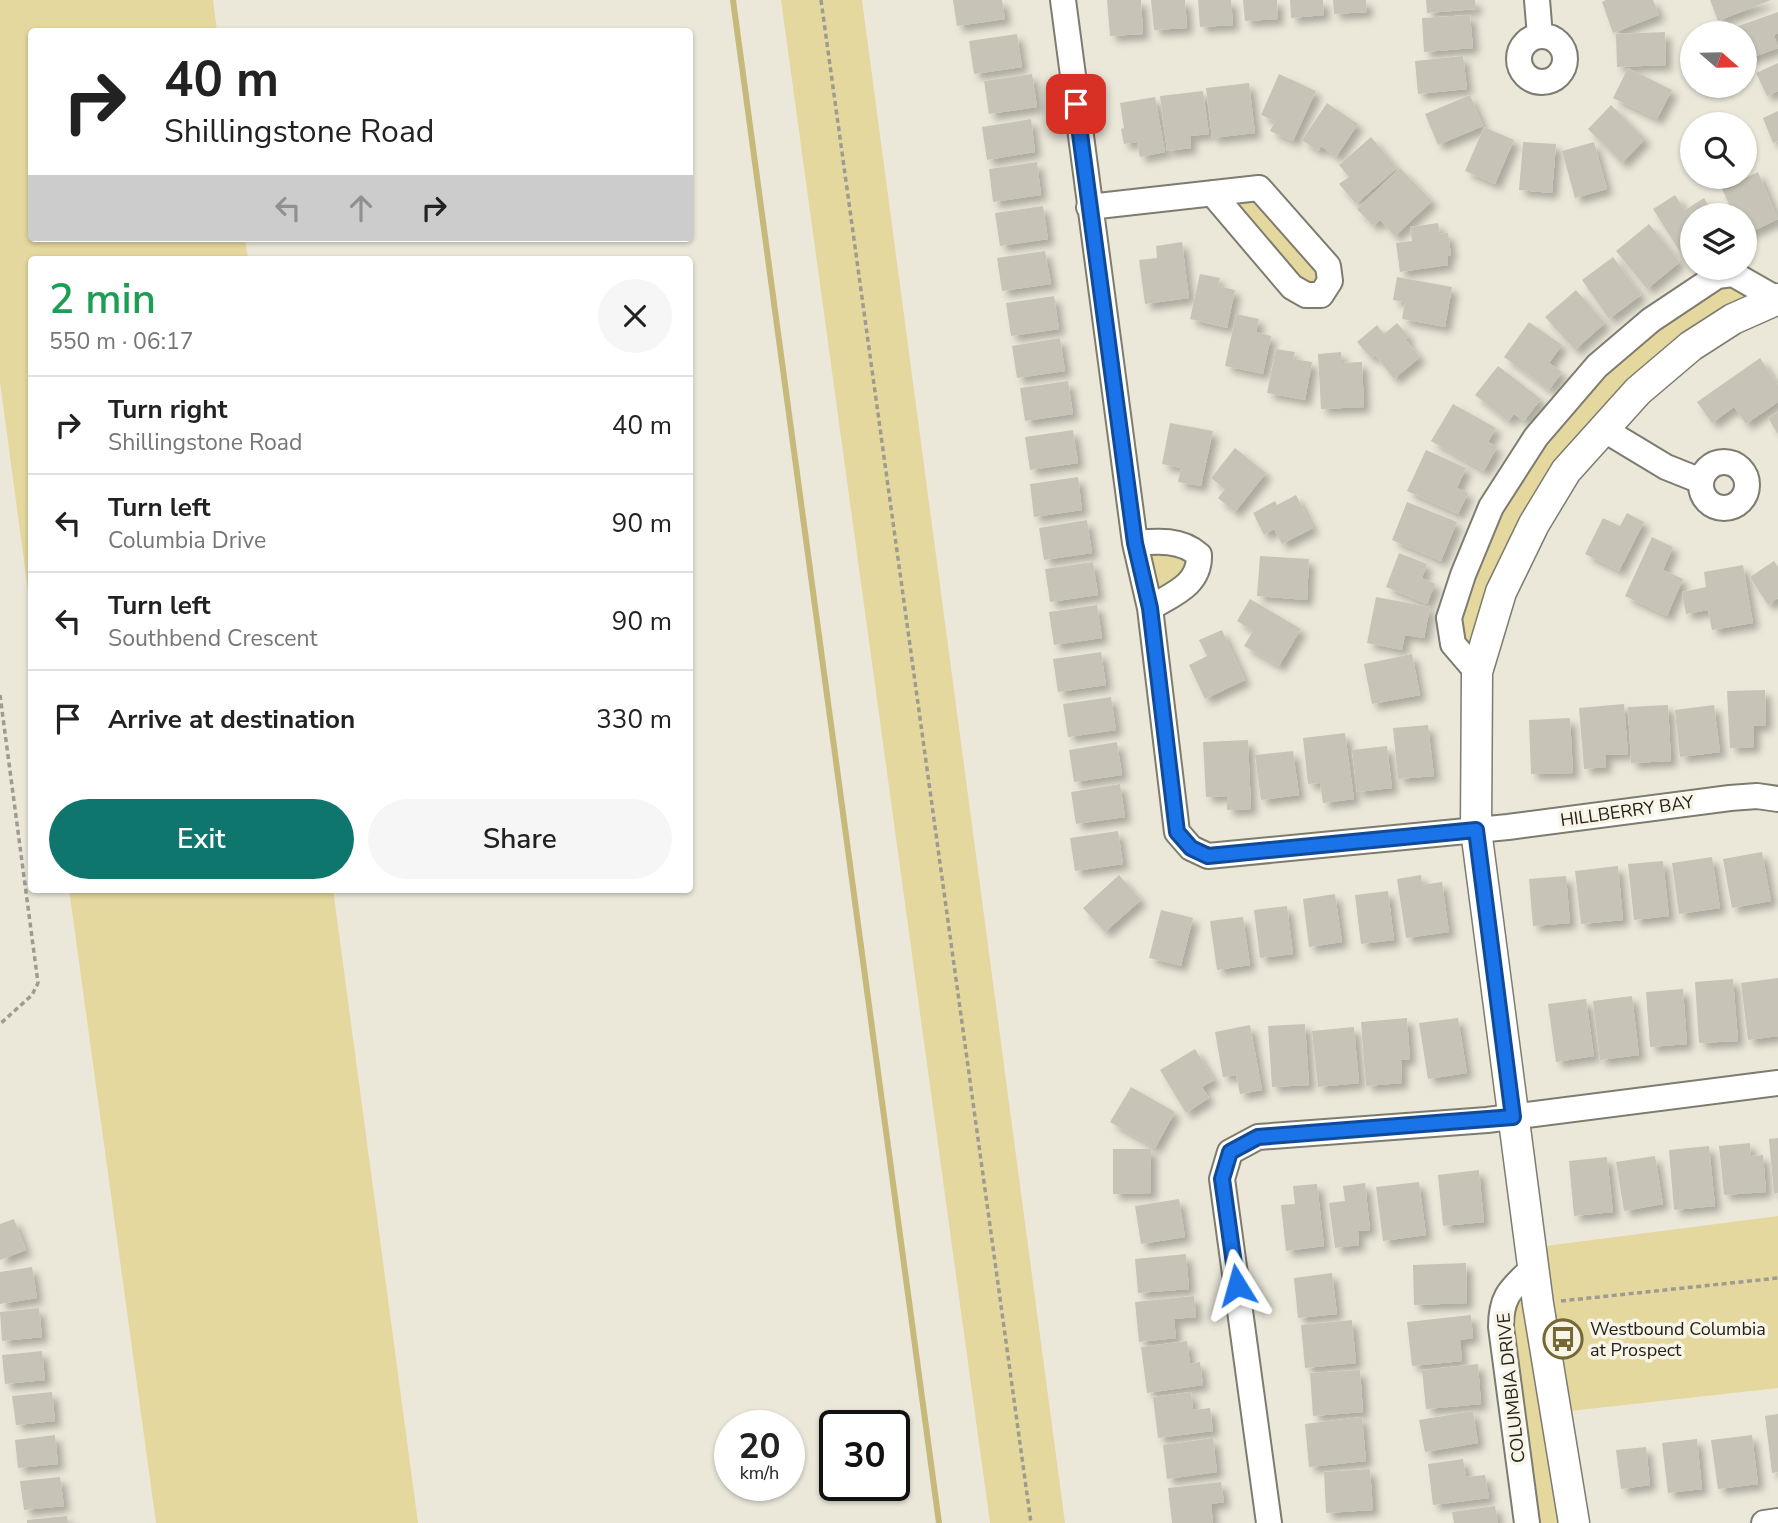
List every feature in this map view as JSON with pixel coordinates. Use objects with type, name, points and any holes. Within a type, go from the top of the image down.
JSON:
[{"type":"street","name":"HILLBERRY BAY","points":[[1063,0],[1135,543],[1150,608],[1177,832],[1191,848],[1208,856],[1476,830],[1730,798],[1757,796],[1778,799]]},
{"type":"street","points":[[1537,0],[1540,36]]},
{"type":"street","points":[[1089,207],[1212,193],[1259,188],[1328,266],[1330,281],[1321,295],[1306,295],[1292,287],[1212,193]]},
{"type":"street","name":"COLUMBIA DRIVE","points":[[1477,672],[1453,644],[1449,618],[1463,575],[1491,507],[1536,437],[1597,366],[1651,320],[1717,276],[1733,274],[1778,299]]},
{"type":"street","name":"COLUMBIA DRIVE","points":[[1574,1523],[1538,1304],[1476,830],[1477,672],[1501,592],[1534,524],[1566,471],[1638,391],[1691,346],[1733,319],[1778,299]]},
{"type":"street","points":[[1603,429],[1666,467],[1701,481]]},
{"type":"street","points":[[1135,543],[1159,541],[1180,544],[1190,547],[1199,555],[1196,576],[1150,608]]},
{"type":"street","points":[[1269,1523],[1222,1179],[1230,1152],[1258,1137],[1513,1117],[1778,1083]]},
{"type":"street","name":"COLUMBIA DRIVE","points":[[1527,1523],[1501,1326],[1501,1305],[1535,1266]]},
{"type":"street","points":[[1764,1523],[1778,1521]]},
{"type":"path","points":[[821,0],[1031,1523]]},
{"type":"path","points":[[0,695],[38,983],[32,995],[0,1024]]},
{"type":"path","points":[[1538,1304],[1778,1278]]},
{"type":"shaded area","points":[[0,0],[213,0],[217,28],[28,28],[28,242],[246,242],[248,256],[28,256],[28,591],[0,382]]},
{"type":"shaded area","points":[[781,0],[862,0],[1065,1523],[990,1523]]},
{"type":"shaded area","points":[[1259,188],[1328,266],[1306,295],[1212,193]]},
{"type":"shaded area","points":[[1712,280],[1727,280],[1777,299],[1733,319],[1566,471],[1477,672],[1453,644],[1491,507],[1597,366]]},
{"type":"shaded area","points":[[1135,543],[1199,555],[1150,608]]},
{"type":"shaded area","points":[[70,893],[334,893],[418,1523],[156,1523]]},
{"type":"shaded area","points":[[1778,1216],[1778,1388],[1552,1413],[1570,1523],[1524,1523],[1496,1314],[1530,1248]]},
{"type":"building","points":[[953,0],[1002,0],[1005,19],[957,26]]},
{"type":"building","points":[[1107,0],[1141,0],[1143,34],[1110,36]]},
{"type":"building","points":[[1151,0],[1185,0],[1187,28],[1154,30]]},
{"type":"building","points":[[1198,0],[1231,0],[1233,25],[1200,27]]},
{"type":"building","points":[[1243,0],[1277,0],[1278,19],[1245,21]]},
{"type":"building","points":[[1290,0],[1323,0],[1324,15],[1291,18]]},
{"type":"building","points":[[1333,0],[1366,0],[1367,12],[1334,14]]},
{"type":"building","points":[[1426,0],[1475,0],[1476,9],[1427,13]]},
{"type":"building","points":[[1653,0],[1659,15],[1613,33],[1602,2]]},
{"type":"building","points":[[1710,0],[1771,0],[1718,21]]},
{"type":"building","points":[[1778,12],[1778,33],[1774,35],[1778,48],[1757,56],[1757,21],[1752,21]]},
{"type":"building","points":[[1470,15],[1473,48],[1424,52],[1422,18]]},
{"type":"building","points":[[1665,32],[1666,65],[1617,67],[1616,34]]},
{"type":"building","points":[[1017,34],[1022,67],[974,74],[969,41]]},
{"type":"building","points":[[1463,56],[1467,89],[1418,94],[1415,61]]},
{"type":"building","points":[[1778,63],[1778,91],[1767,96],[1757,73]]},
{"type":"building","points":[[1628,68],[1672,90],[1657,119],[1613,98]]},
{"type":"building","points":[[1032,74],[1037,107],[989,114],[984,81]]},
{"type":"building","points":[[1279,74],[1316,91],[1293,141],[1270,131],[1275,121],[1261,115]]},
{"type":"building","points":[[1249,83],[1255,133],[1212,138],[1206,88]]},
{"type":"building","points":[[1203,91],[1209,134],[1190,136],[1191,148],[1167,151],[1160,96]]},
{"type":"building","points":[[1470,95],[1483,126],[1438,145],[1425,114]]},
{"type":"building","points":[[1155,97],[1165,152],[1140,157],[1137,142],[1124,144],[1120,103]]},
{"type":"building","points":[[1327,103],[1358,124],[1336,157],[1321,146],[1318,151],[1302,140]]},
{"type":"building","points":[[1611,105],[1645,139],[1622,163],[1588,129]]},
{"type":"building","points":[[1778,111],[1778,141],[1773,143],[1763,118]]},
{"type":"building","points":[[1031,119],[1035,152],[987,160],[982,127]]},
{"type":"building","points":[[1484,127],[1514,140],[1495,184],[1465,171]]},
{"type":"building","points":[[1371,137],[1397,168],[1356,204],[1339,184],[1349,177],[1339,165]]},
{"type":"building","points":[[1523,142],[1556,144],[1552,193],[1519,190]]},
{"type":"building","points":[[1594,142],[1607,189],[1575,198],[1562,151]]},
{"type":"building","points":[[1037,162],[1041,195],[993,202],[989,169]]},
{"type":"building","points":[[1400,168],[1432,201],[1395,236],[1380,220],[1373,226],[1357,209]]},
{"type":"building","points":[[1757,172],[1778,219],[1757,229],[1757,203],[1728,203],[1722,189],[1757,189]]},
{"type":"building","points":[[1675,195],[1680,203],[1680,252],[1653,209]]},
{"type":"building","points":[[1043,206],[1048,239],[1000,246],[995,213]]},
{"type":"building","points":[[1438,223],[1440,234],[1448,233],[1451,255],[1447,256],[1448,265],[1400,272],[1396,243],[1412,241],[1410,227]]},
{"type":"building","points":[[1649,224],[1680,262],[1647,289],[1616,251]]},
{"type":"building","points":[[1182,242],[1189,298],[1145,304],[1139,260],[1157,258],[1156,246]]},
{"type":"building","points":[[1045,251],[1051,284],[1002,291],[997,258]]},
{"type":"building","points":[[1613,257],[1641,295],[1609,319],[1582,280]]},
{"type":"building","points":[[1200,274],[1220,278],[1218,286],[1235,290],[1227,328],[1190,319]]},
{"type":"building","points":[[1397,277],[1452,287],[1445,327],[1402,319],[1405,302],[1393,300]]},
{"type":"building","points":[[1576,290],[1605,323],[1575,350],[1545,317]]},
{"type":"building","points":[[1054,296],[1059,329],[1011,336],[1006,303]]},
{"type":"building","points":[[1236,314],[1259,319],[1256,332],[1271,336],[1263,374],[1225,366]]},
{"type":"building","points":[[1529,322],[1562,345],[1549,363],[1562,372],[1549,390],[1504,357]]},
{"type":"building","points":[[1397,323],[1420,357],[1394,379],[1375,355],[1371,358],[1357,342],[1377,325],[1384,334]]},
{"type":"building","points":[[1060,338],[1065,371],[1017,378],[1012,346]]},
{"type":"building","points":[[1276,349],[1295,352],[1293,359],[1312,362],[1305,400],[1267,393]]},
{"type":"building","points":[[1341,352],[1342,363],[1362,362],[1364,407],[1321,409],[1318,354]]},
{"type":"building","points":[[1760,358],[1778,385],[1778,402],[1746,424],[1734,407],[1712,423],[1697,402]]},
{"type":"building","points":[[1498,366],[1541,399],[1524,421],[1514,414],[1508,421],[1475,395]]},
{"type":"building","points":[[1068,381],[1073,414],[1025,421],[1020,388]]},
{"type":"building","points":[[1453,404],[1496,428],[1488,442],[1497,447],[1484,471],[1431,441]]},
{"type":"building","points":[[1778,412],[1778,434],[1768,418]]},
{"type":"building","points":[[1170,423],[1213,431],[1201,486],[1178,482],[1181,468],[1162,464]]},
{"type":"building","points":[[1073,430],[1078,463],[1030,470],[1025,437]]},
{"type":"building","points":[[1235,448],[1266,473],[1235,512],[1218,498],[1225,489],[1211,478]]},
{"type":"building","points":[[1426,450],[1466,468],[1457,488],[1468,493],[1458,514],[1407,491]]},
{"type":"building","points":[[1078,477],[1082,510],[1034,517],[1030,484]]},
{"type":"building","points":[[1296,495],[1313,528],[1282,544],[1274,529],[1264,535],[1253,513],[1275,501],[1277,505]]},
{"type":"building","points":[[1407,502],[1457,522],[1441,561],[1392,540]]},
{"type":"building","points":[[1627,513],[1644,522],[1619,571],[1585,554],[1603,518],[1620,526]]},
{"type":"building","points":[[1087,520],[1092,553],[1044,560],[1039,528]]},
{"type":"building","points":[[1652,537],[1673,547],[1663,570],[1683,579],[1667,616],[1625,596]]},
{"type":"building","points":[[1399,553],[1427,564],[1422,578],[1435,584],[1427,604],[1386,587]]},
{"type":"building","points":[[1260,556],[1309,559],[1307,600],[1257,596]]},
{"type":"building","points":[[1774,561],[1778,567],[1778,598],[1768,605],[1750,577]]},
{"type":"building","points":[[1093,562],[1098,595],[1050,602],[1045,569]]},
{"type":"building","points":[[1743,565],[1753,623],[1712,630],[1708,610],[1686,614],[1682,592],[1706,587],[1704,572]]},
{"type":"building","points":[[1376,597],[1430,607],[1424,638],[1405,635],[1402,650],[1367,643]]},
{"type":"building","points":[[1250,599],[1301,629],[1279,666],[1244,646],[1253,631],[1237,621]]},
{"type":"building","points":[[1097,605],[1102,638],[1054,645],[1049,612]]},
{"type":"building","points":[[1222,630],[1245,680],[1205,699],[1189,665],[1207,656],[1199,640]]},
{"type":"building","points":[[1101,652],[1106,685],[1058,692],[1053,659]]},
{"type":"building","points":[[1412,654],[1420,695],[1372,704],[1364,664]]},
{"type":"building","points":[[1765,690],[1766,725],[1754,726],[1754,747],[1730,748],[1727,691]]},
{"type":"building","points":[[1111,697],[1116,730],[1068,737],[1063,704]]},
{"type":"building","points":[[1624,704],[1628,754],[1605,755],[1606,767],[1584,769],[1579,708]]},
{"type":"building","points":[[1668,705],[1671,761],[1631,763],[1628,707]]},
{"type":"building","points":[[1714,705],[1720,752],[1680,757],[1675,710]]},
{"type":"building","points":[[1570,718],[1573,773],[1531,774],[1529,720]]},
{"type":"building","points":[[1428,725],[1434,776],[1398,779],[1393,728]]},
{"type":"building","points":[[1345,733],[1354,799],[1323,803],[1320,783],[1308,784],[1303,738]]},
{"type":"building","points":[[1248,740],[1251,809],[1227,810],[1227,796],[1206,797],[1203,742]]},
{"type":"building","points":[[1117,742],[1122,775],[1074,782],[1069,750]]},
{"type":"building","points":[[1387,746],[1392,788],[1357,792],[1352,750]]},
{"type":"building","points":[[1293,751],[1299,795],[1261,800],[1255,755]]},
{"type":"building","points":[[1120,784],[1125,817],[1076,824],[1071,792]]},
{"type":"building","points":[[1118,831],[1123,864],[1075,871],[1070,838]]},
{"type":"building","points":[[1762,852],[1771,901],[1732,908],[1723,859]]},
{"type":"building","points":[[1712,857],[1720,908],[1679,914],[1672,863]]},
{"type":"building","points":[[1663,861],[1669,916],[1634,920],[1628,864]]},
{"type":"building","points":[[1618,866],[1623,920],[1581,924],[1575,871]]},
{"type":"building","points":[[1119,875],[1141,900],[1105,932],[1083,908]]},
{"type":"building","points":[[1421,875],[1422,885],[1442,882],[1449,932],[1406,938],[1397,879]]},
{"type":"building","points":[[1566,876],[1570,923],[1533,926],[1529,879]]},
{"type":"building","points":[[1388,891],[1394,940],[1361,944],[1355,895]]},
{"type":"building","points":[[1335,894],[1342,942],[1309,947],[1303,899]]},
{"type":"building","points":[[1287,906],[1293,954],[1260,958],[1254,910]]},
{"type":"building","points":[[1161,910],[1193,918],[1181,966],[1149,958]]},
{"type":"building","points":[[1243,917],[1250,965],[1217,970],[1210,921]]},
{"type":"building","points":[[1778,978],[1778,1036],[1748,1040],[1741,983]]},
{"type":"building","points":[[1733,979],[1738,1041],[1699,1043],[1695,982]]},
{"type":"building","points":[[1683,989],[1687,1044],[1650,1047],[1646,992]]},
{"type":"building","points":[[1632,996],[1639,1055],[1600,1060],[1593,1001]]},
{"type":"building","points":[[1586,999],[1594,1056],[1556,1062],[1548,1004]]},
{"type":"building","points":[[1407,1018],[1410,1059],[1401,1060],[1402,1083],[1366,1086],[1361,1022]]},
{"type":"building","points":[[1458,1018],[1467,1073],[1428,1079],[1419,1023]]},
{"type":"building","points":[[1305,1024],[1309,1085],[1272,1087],[1268,1026]]},
{"type":"building","points":[[1250,1025],[1262,1090],[1240,1094],[1236,1075],[1223,1077],[1215,1032]]},
{"type":"building","points":[[1354,1027],[1359,1083],[1318,1087],[1312,1031]]},
{"type":"building","points":[[1195,1049],[1214,1080],[1202,1087],[1209,1098],[1186,1113],[1160,1070]]},
{"type":"building","points":[[1131,1087],[1175,1112],[1155,1148],[1110,1122]]},
{"type":"building","points":[[1778,1138],[1778,1193],[1774,1194],[1769,1139]]},
{"type":"building","points":[[1750,1143],[1751,1156],[1763,1155],[1766,1192],[1724,1195],[1719,1146]]},
{"type":"building","points":[[1709,1146],[1715,1206],[1674,1210],[1669,1150]]},
{"type":"building","points":[[1113,1149],[1151,1149],[1151,1193],[1113,1194]]},
{"type":"building","points":[[1655,1156],[1663,1204],[1624,1211],[1616,1162]]},
{"type":"building","points":[[1607,1157],[1613,1212],[1574,1216],[1569,1161]]},
{"type":"building","points":[[1479,1170],[1484,1222],[1443,1226],[1438,1175]]},
{"type":"building","points":[[1419,1182],[1426,1235],[1383,1241],[1376,1187]]},
{"type":"building","points":[[1365,1183],[1370,1230],[1358,1231],[1359,1245],[1335,1248],[1329,1203],[1345,1201],[1343,1186]]},
{"type":"building","points":[[1317,1184],[1324,1246],[1286,1251],[1281,1205],[1295,1204],[1293,1186]]},
{"type":"building","points":[[1179,1199],[1185,1237],[1141,1244],[1135,1206]]},
{"type":"building","points":[[14,1219],[26,1250],[0,1260],[0,1224]]},
{"type":"building","points":[[1186,1254],[1189,1289],[1138,1293],[1135,1259]]},
{"type":"building","points":[[1466,1263],[1467,1303],[1414,1305],[1413,1265]]},
{"type":"building","points":[[32,1267],[37,1298],[0,1304],[0,1272]]},
{"type":"building","points":[[1332,1273],[1337,1314],[1298,1318],[1294,1278]]},
{"type":"building","points":[[1194,1296],[1196,1317],[1174,1319],[1176,1338],[1139,1342],[1135,1302]]},
{"type":"building","points":[[39,1308],[42,1337],[2,1341],[0,1312]]},
{"type":"building","points":[[1471,1315],[1473,1338],[1460,1340],[1462,1361],[1412,1366],[1407,1322]]},
{"type":"building","points":[[1352,1320],[1356,1363],[1305,1368],[1301,1325]]},
{"type":"building","points":[[1187,1341],[1190,1364],[1200,1362],[1203,1385],[1147,1393],[1141,1347]]},
{"type":"building","points":[[42,1351],[45,1380],[5,1384],[2,1355]]},
{"type":"building","points":[[1478,1364],[1481,1404],[1426,1409],[1422,1370]]},
{"type":"building","points":[[1360,1370],[1363,1412],[1313,1416],[1310,1373]]},
{"type":"building","points":[[52,1392],[55,1421],[16,1425],[12,1396]]},
{"type":"building","points":[[1191,1392],[1193,1410],[1210,1408],[1213,1431],[1158,1438],[1153,1397]]},
{"type":"building","points":[[1473,1411],[1478,1443],[1425,1452],[1419,1420]]},
{"type":"building","points":[[1778,1414],[1778,1472],[1772,1473],[1765,1416]]},
{"type":"building","points":[[1362,1417],[1366,1461],[1309,1467],[1305,1424]]},
{"type":"building","points":[[55,1435],[58,1464],[18,1468],[15,1440]]},
{"type":"building","points":[[1752,1435],[1758,1484],[1718,1489],[1711,1440]]},
{"type":"building","points":[[1213,1438],[1217,1472],[1167,1479],[1163,1445]]},
{"type":"building","points":[[1697,1439],[1702,1489],[1668,1493],[1662,1443]]},
{"type":"building","points":[[1646,1447],[1650,1485],[1621,1489],[1616,1450]]},
{"type":"building","points":[[1463,1459],[1466,1477],[1485,1475],[1489,1498],[1433,1505],[1428,1464]]},
{"type":"building","points":[[1370,1469],[1373,1510],[1326,1513],[1324,1472]]},
{"type":"building","points":[[60,1477],[64,1506],[24,1510],[20,1481]]},
{"type":"building","points":[[1221,1482],[1224,1502],[1211,1504],[1213,1523],[1172,1523],[1168,1488]]},
{"type":"building","points":[[1495,1506],[1498,1523],[1454,1523],[1452,1512]]},
{"type":"building","points":[[67,1516],[68,1523],[27,1523],[27,1520]]},
{"type":"waterway","points":[[733,0],[939,1523]]},
{"type":"place","name":"Westbound Columbia at Prospect","points":[[1563,1339]]},
{"type":"route","points":[[1076,104],[1135,543],[1150,608],[1177,832],[1191,848],[1208,856],[1476,830],[1513,1117],[1258,1137],[1230,1152],[1222,1179],[1237,1285]]}]
